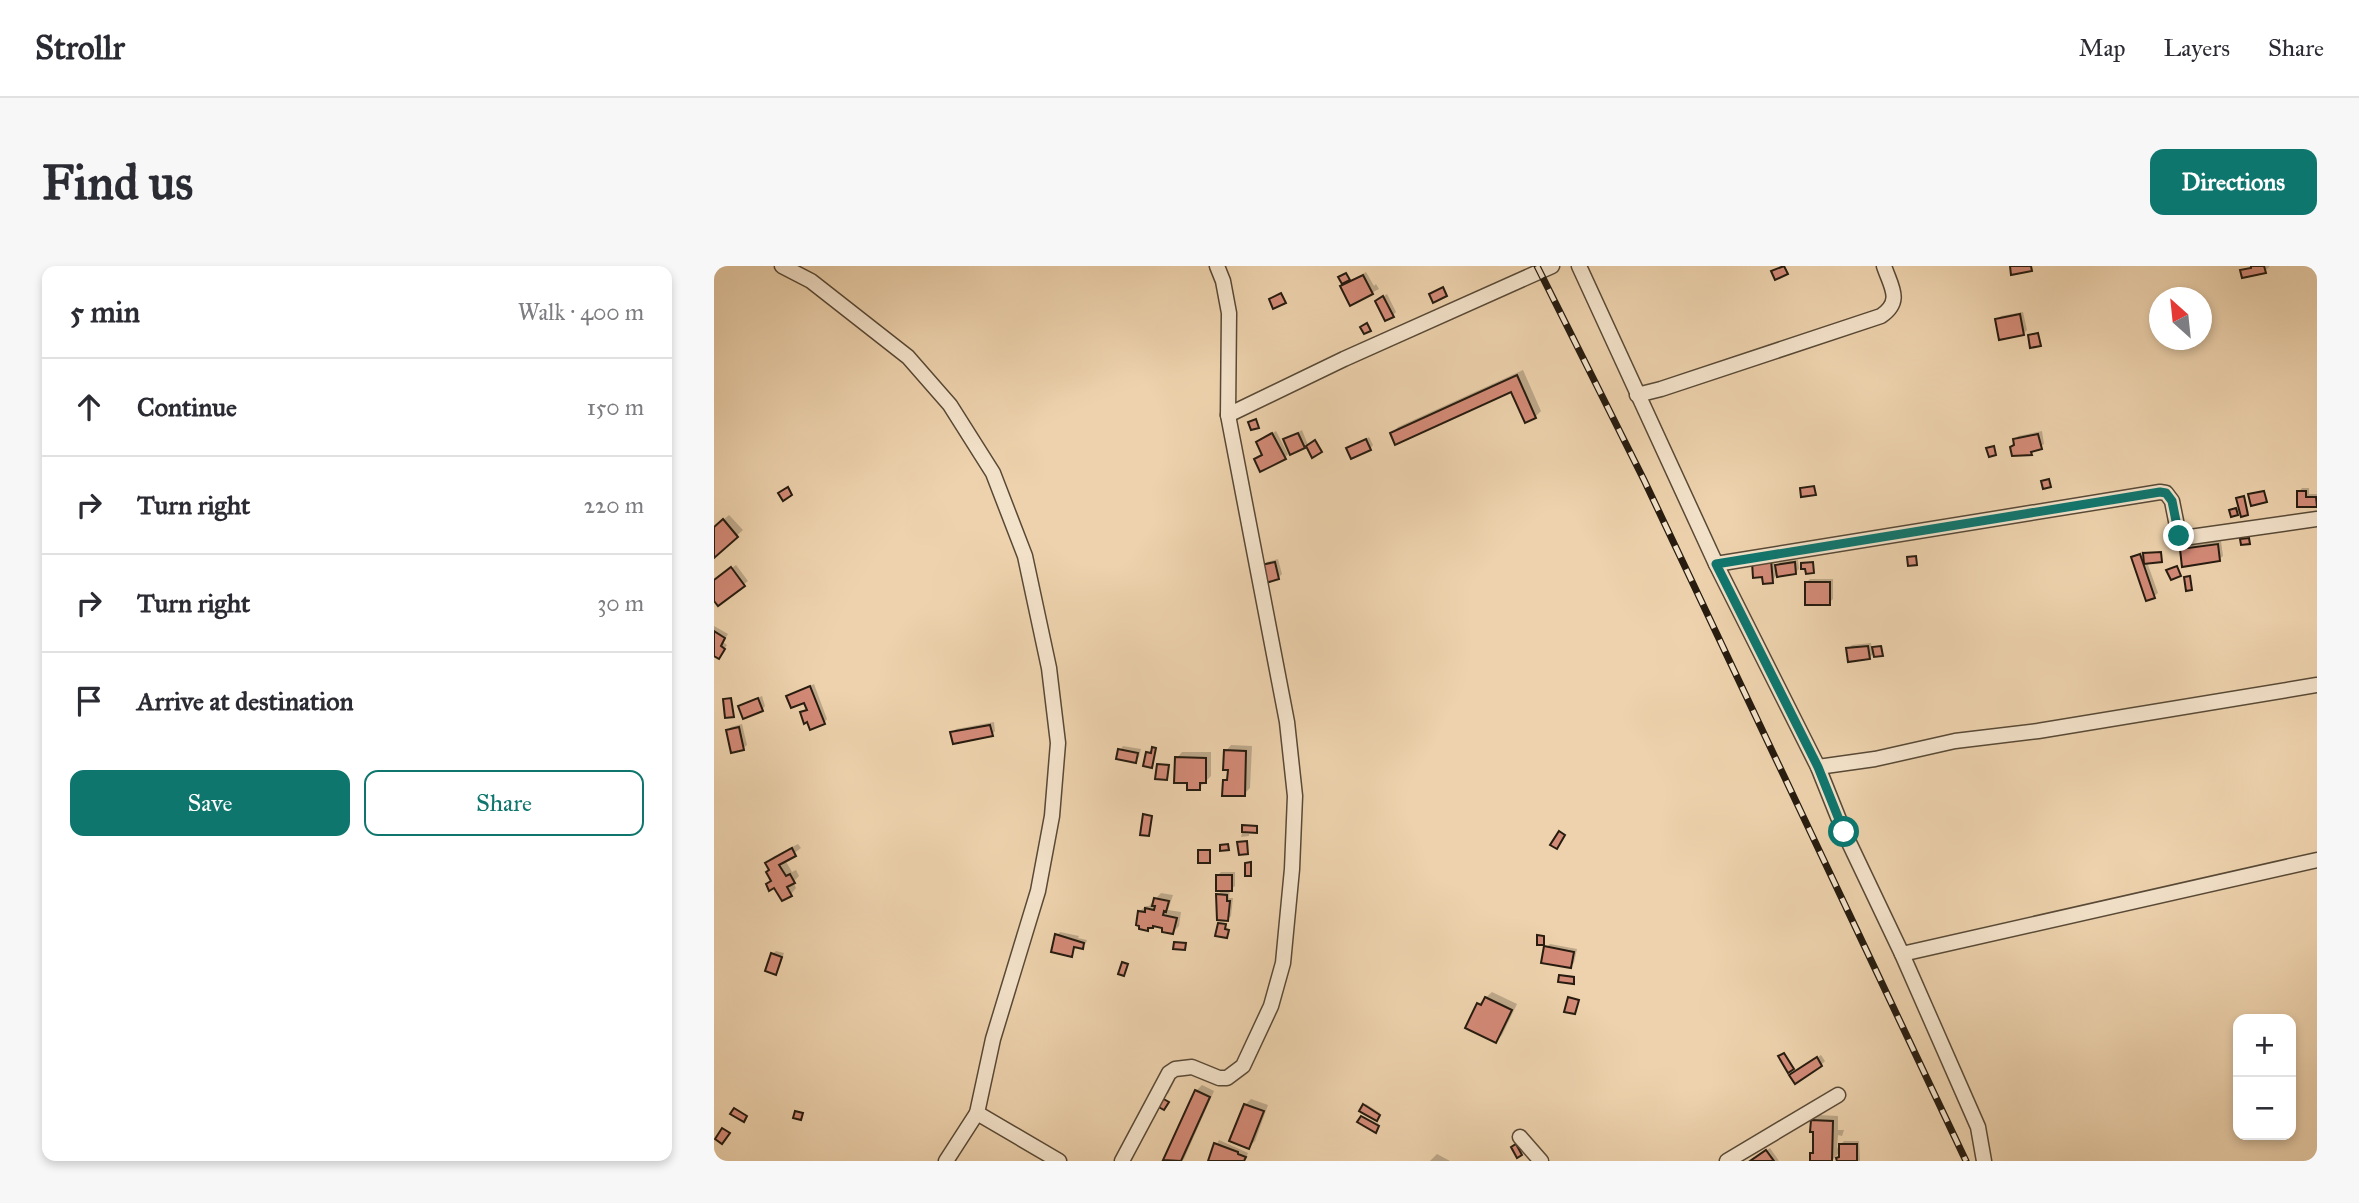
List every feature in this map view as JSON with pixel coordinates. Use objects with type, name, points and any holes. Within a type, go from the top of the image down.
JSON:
[{"type":"street","points":[[782,266],[811,281],[908,357],[950,405],[993,473],[1025,556],[1049,668],[1058,743],[1052,816],[1038,891],[993,1039],[977,1113],[946,1161]]},
{"type":"street","points":[[1122,1161],[1169,1073],[1175,1069],[1192,1067],[1219,1078],[1227,1078],[1243,1066],[1271,1006],[1283,963],[1292,869],[1295,796],[1277,662],[1228,415],[1229,313],[1217,266]]},
{"type":"street","points":[[1228,415],[1344,359],[1552,266]]},
{"type":"street","points":[[1579,266],[1716,564],[1818,767],[1844,832],[1902,954],[1978,1127],[1984,1161]]},
{"type":"street","points":[[1637,395],[1881,316],[1890,310],[1894,298],[1884,266]]},
{"type":"street","points":[[1716,564],[2160,492],[2166,493],[2172,501],[2179,536],[2183,538],[2317,519]]},
{"type":"street","points":[[1818,767],[1875,759],[1955,741],[2038,731],[2317,685]]},
{"type":"street","points":[[1902,954],[2317,860]]},
{"type":"street","points":[[1727,1161],[1838,1095]]},
{"type":"street","points":[[977,1113],[1059,1161]]},
{"type":"street","points":[[1520,1137],[1541,1161]]},
{"type":"building","points":[[1784,266],[1788,274],[1775,280],[1771,271]]},
{"type":"building","points":[[2010,266],[2031,266],[2032,271],[2011,275]]},
{"type":"building","points":[[2251,266],[2264,266],[2266,273],[2242,278],[2240,270]]},
{"type":"building","points":[[1346,273],[1350,280],[1342,284],[1338,277]]},
{"type":"building","points":[[1363,275],[1373,294],[1350,306],[1340,286]]},
{"type":"building","points":[[1443,287],[1447,296],[1433,303],[1429,294]]},
{"type":"building","points":[[1281,293],[1286,303],[1273,309],[1269,299]]},
{"type":"building","points":[[1383,296],[1394,317],[1385,321],[1375,301]]},
{"type":"building","points":[[2020,314],[2024,335],[1999,340],[1995,319]]},
{"type":"building","points":[[1367,323],[1371,331],[1364,334],[1360,327]]},
{"type":"building","points":[[2038,333],[2041,346],[2030,348],[2028,335]]},
{"type":"building","points":[[1517,375],[1536,418],[1525,423],[1511,392],[1395,445],[1390,433]]},
{"type":"building","points":[[1256,419],[1259,428],[1251,430],[1248,422]]},
{"type":"building","points":[[1272,433],[1286,459],[1260,472],[1254,459],[1262,455],[1256,442]]},
{"type":"building","points":[[1298,433],[1305,448],[1290,455],[1283,439]]},
{"type":"building","points":[[2038,434],[2042,449],[2031,452],[2032,455],[2012,456],[2010,447],[2014,445],[2013,439]]},
{"type":"building","points":[[1366,439],[1371,450],[1351,459],[1346,448]]},
{"type":"building","points":[[1315,440],[1322,452],[1312,458],[1306,446]]},
{"type":"building","points":[[1994,446],[1996,455],[1989,457],[1986,448]]},
{"type":"building","points":[[2049,479],[2051,487],[2043,489],[2041,481]]},
{"type":"building","points":[[1814,486],[1816,495],[1801,497],[1800,488]]},
{"type":"building","points":[[788,487],[792,495],[783,501],[778,493]]},
{"type":"building","points":[[2264,491],[2267,502],[2251,506],[2248,494]]},
{"type":"building","points":[[2297,491],[2306,491],[2306,497],[2316,497],[2317,507],[2297,507]]},
{"type":"building","points":[[2244,496],[2248,515],[2241,517],[2236,498]]},
{"type":"building","points":[[2236,508],[2238,515],[2231,517],[2229,510]]},
{"type":"building","points":[[723,519],[738,537],[714,558],[714,527]]},
{"type":"building","points":[[2249,538],[2250,544],[2241,545],[2240,539]]},
{"type":"building","points":[[2218,544],[2220,561],[2182,567],[2180,549]]},
{"type":"building","points":[[2161,552],[2162,562],[2144,564],[2143,553]]},
{"type":"building","points":[[2140,554],[2155,598],[2146,601],[2131,557]]},
{"type":"building","points":[[1916,556],[1917,565],[1908,566],[1907,557]]},
{"type":"building","points":[[1771,560],[1773,583],[1763,584],[1762,577],[1753,578],[1752,562]]},
{"type":"building","points":[[1275,562],[1279,579],[1266,583],[1261,565]]},
{"type":"building","points":[[1795,562],[1796,574],[1777,577],[1775,565]]},
{"type":"building","points":[[1813,562],[1814,573],[1806,574],[1805,569],[1801,569],[1801,563]]},
{"type":"building","points":[[2177,566],[2181,576],[2171,580],[2166,570]]},
{"type":"building","points":[[731,567],[745,586],[718,606],[714,601],[714,580]]},
{"type":"building","points":[[2190,576],[2192,590],[2186,591],[2184,577]]},
{"type":"building","points":[[1805,582],[1830,582],[1830,605],[1805,605]]},
{"type":"building","points":[[714,631],[725,638],[721,646],[725,649],[719,659],[714,656]]},
{"type":"building","points":[[1868,646],[1870,659],[1848,662],[1846,648]]},
{"type":"building","points":[[1881,646],[1883,656],[1874,657],[1872,647]]},
{"type":"building","points":[[810,686],[825,724],[810,730],[807,722],[804,724],[800,712],[807,710],[804,703],[791,708],[786,696]]},
{"type":"building","points":[[731,698],[734,717],[725,718],[723,699]]},
{"type":"building","points":[[758,698],[763,711],[743,719],[738,706]]},
{"type":"building","points":[[990,725],[993,736],[953,744],[950,732]]},
{"type":"building","points":[[739,727],[744,750],[731,753],[726,730]]},
{"type":"building","points":[[1152,747],[1156,748],[1152,768],[1143,766],[1146,752],[1151,753]]},
{"type":"building","points":[[1118,749],[1138,753],[1136,763],[1116,759]]},
{"type":"building","points":[[1224,750],[1246,751],[1245,796],[1222,796],[1223,780],[1227,780],[1228,770],[1223,770]]},
{"type":"building","points":[[1175,757],[1206,758],[1206,783],[1200,783],[1200,790],[1187,790],[1187,783],[1174,783]]},
{"type":"building","points":[[1157,764],[1169,765],[1167,780],[1155,779]]},
{"type":"building","points":[[1143,814],[1152,816],[1149,836],[1140,835]]},
{"type":"building","points":[[1242,825],[1257,826],[1257,833],[1242,832]]},
{"type":"building","points":[[1559,831],[1565,835],[1557,849],[1550,845]]},
{"type":"building","points":[[1247,841],[1248,854],[1239,855],[1237,842]]},
{"type":"building","points":[[1228,844],[1229,850],[1220,851],[1220,845]]},
{"type":"building","points":[[792,848],[796,856],[779,865],[786,876],[790,874],[795,883],[787,887],[792,896],[782,901],[774,888],[769,891],[766,884],[771,881],[765,863]]},
{"type":"building","points":[[1198,850],[1210,850],[1210,863],[1198,863]]},
{"type":"building","points":[[1251,862],[1251,876],[1245,876],[1245,863]]},
{"type":"building","points":[[1216,875],[1232,875],[1232,891],[1216,891]]},
{"type":"building","points":[[1216,894],[1227,895],[1227,901],[1230,901],[1228,921],[1217,920]]},
{"type":"building","points":[[1154,898],[1169,901],[1163,915],[1177,918],[1173,934],[1162,932],[1162,928],[1153,926],[1148,928],[1148,931],[1139,929],[1136,925],[1138,911],[1145,912],[1145,908],[1154,910]]},
{"type":"building","points":[[1218,923],[1226,924],[1225,929],[1229,930],[1227,938],[1215,936]]},
{"type":"building","points":[[1055,934],[1084,943],[1083,949],[1074,947],[1072,957],[1051,952]]},
{"type":"building","points":[[1537,935],[1544,936],[1544,945],[1537,945]]},
{"type":"building","points":[[1174,942],[1186,943],[1185,950],[1173,949]]},
{"type":"building","points":[[1544,946],[1574,952],[1571,968],[1541,963]]},
{"type":"building","points":[[771,953],[782,957],[776,975],[765,971]]},
{"type":"building","points":[[1122,962],[1128,964],[1124,976],[1118,974]]},
{"type":"building","points":[[1559,975],[1574,977],[1574,984],[1558,982]]},
{"type":"building","points":[[1485,997],[1512,1010],[1496,1043],[1465,1028],[1477,1003],[1481,1005]]},
{"type":"building","points":[[1568,997],[1579,1000],[1575,1014],[1564,1012]]},
{"type":"building","points":[[1784,1053],[1794,1069],[1788,1073],[1778,1056]]},
{"type":"building","points":[[1817,1057],[1822,1066],[1795,1084],[1789,1075]]},
{"type":"building","points":[[1195,1090],[1210,1097],[1181,1161],[1163,1160]]},
{"type":"building","points":[[1160,1097],[1169,1102],[1164,1110],[1155,1105]]},
{"type":"building","points":[[1244,1104],[1264,1111],[1249,1149],[1229,1141]]},
{"type":"building","points":[[1363,1104],[1380,1115],[1377,1121],[1359,1111]]},
{"type":"building","points":[[734,1108],[747,1116],[744,1122],[730,1114]]},
{"type":"building","points":[[795,1111],[803,1113],[801,1120],[793,1118]]},
{"type":"building","points":[[1361,1116],[1379,1126],[1376,1133],[1357,1122]]},
{"type":"building","points":[[1811,1120],[1833,1121],[1832,1161],[1810,1161],[1810,1153],[1813,1153]]},
{"type":"building","points":[[722,1128],[730,1133],[722,1144],[715,1139]]},
{"type":"building","points":[[1214,1143],[1238,1152],[1246,1157],[1244,1161],[1208,1161]]},
{"type":"building","points":[[1516,1144],[1522,1155],[1517,1158],[1511,1147]]},
{"type":"building","points":[[1839,1144],[1857,1144],[1857,1161],[1837,1161]]},
{"type":"building","points":[[1766,1150],[1774,1161],[1750,1161]]},
{"type":"railway","points":[[1537,266],[1644,480],[1966,1161]]},
{"type":"route","points":[[1844,832],[1818,767],[1716,564],[2160,492],[2166,493],[2172,501],[2179,536]]}]
